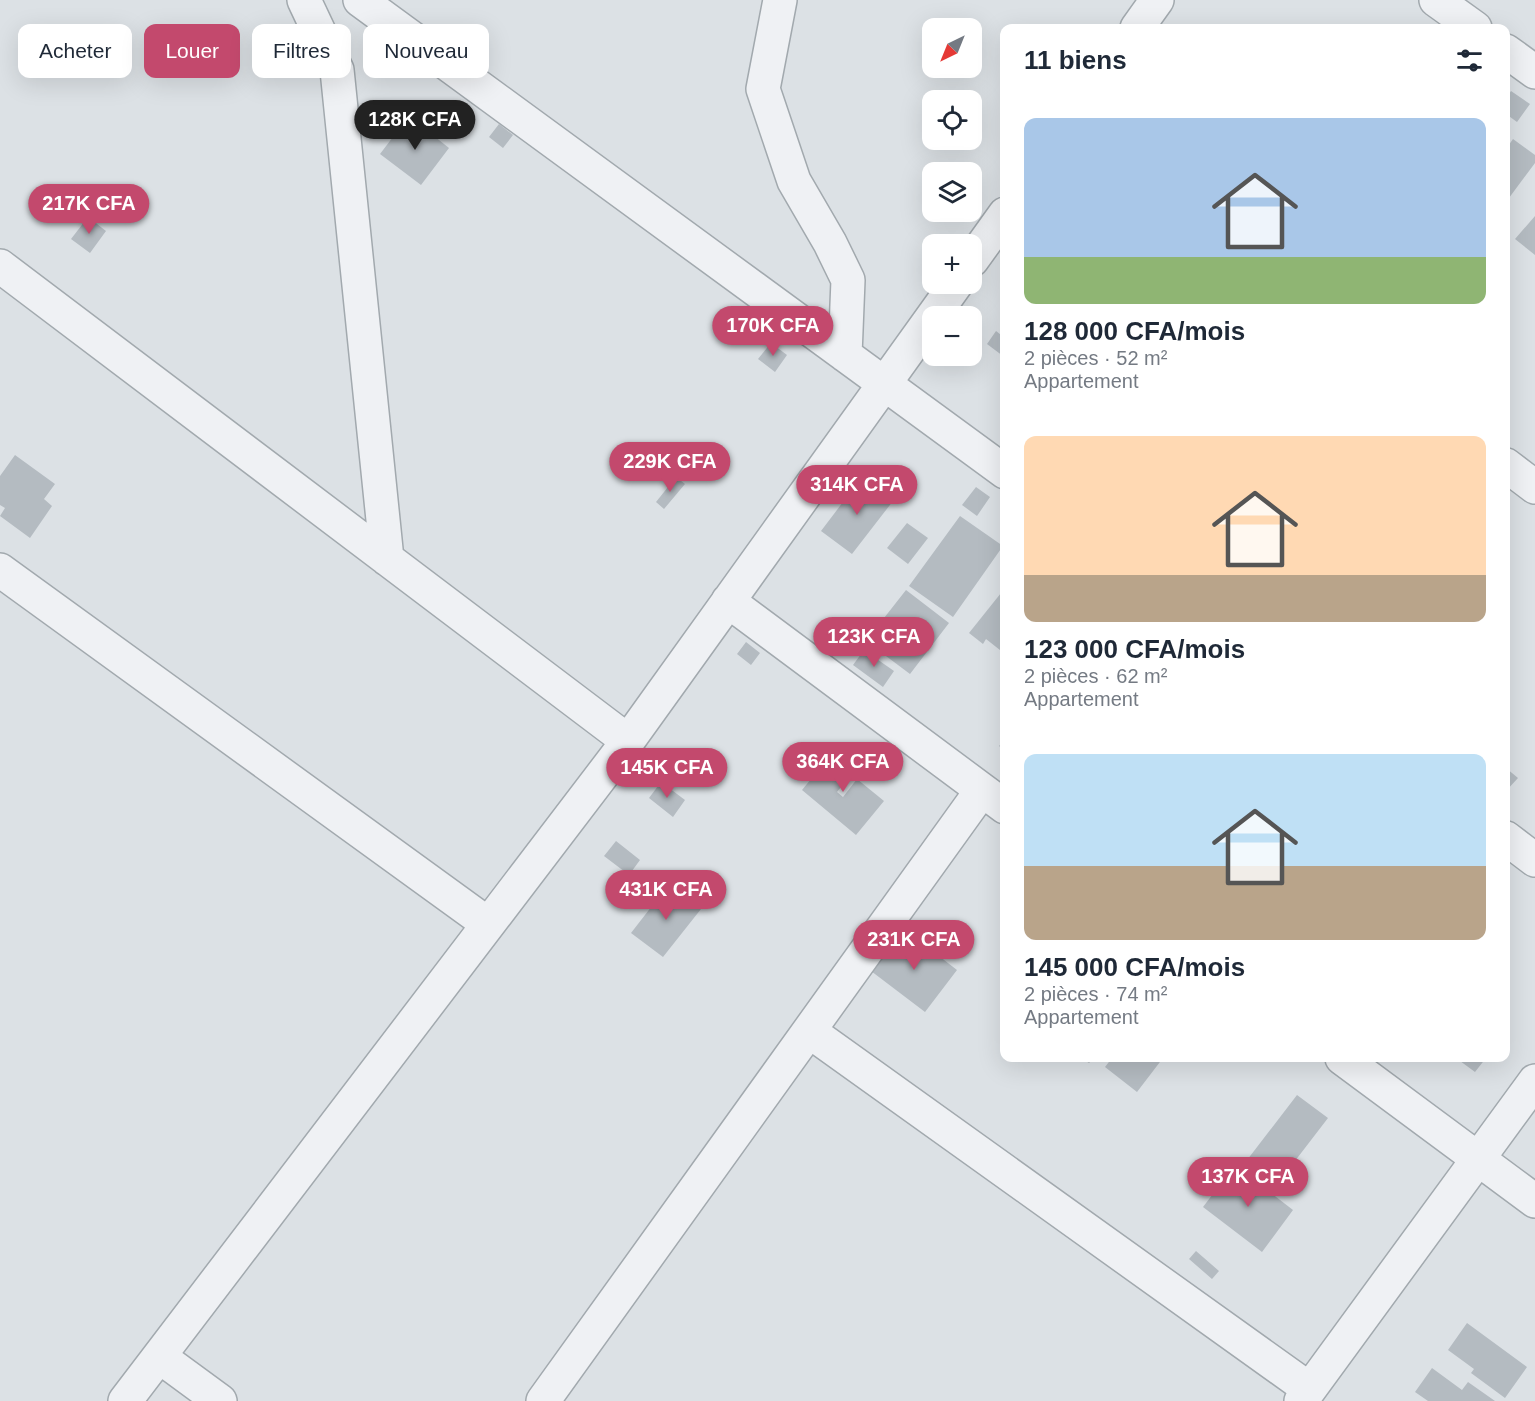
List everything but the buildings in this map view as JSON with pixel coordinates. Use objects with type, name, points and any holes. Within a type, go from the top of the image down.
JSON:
[{"type":"street","points":[[304,0],[337,70],[387,559]]},
{"type":"street","points":[[360,0],[1000,468]]},
{"type":"street","points":[[780,0],[763,89],[794,181],[830,243],[848,280],[845,355]]},
{"type":"street","points":[[1140,24],[1157,0]]},
{"type":"street","points":[[1436,0],[1469,24]]},
{"type":"street","points":[[1510,54],[1535,72]]},
{"type":"street","points":[[982,247],[1000,221]]},
{"type":"street","points":[[0,266],[628,741]]},
{"type":"street","points":[[125,1401],[628,741],[949,294]]},
{"type":"street","points":[[1510,468],[1535,487]]},
{"type":"street","points":[[0,570],[488,924]]},
{"type":"street","points":[[543,1401],[809,1031],[994,799],[728,601]]},
{"type":"street","points":[[1510,841],[1535,860]]},
{"type":"street","points":[[809,1031],[1305,1395],[1535,1081]]},
{"type":"street","points":[[1347,1062],[1535,1201]]},
{"type":"street","points":[[159,1357],[220,1401]]}]
